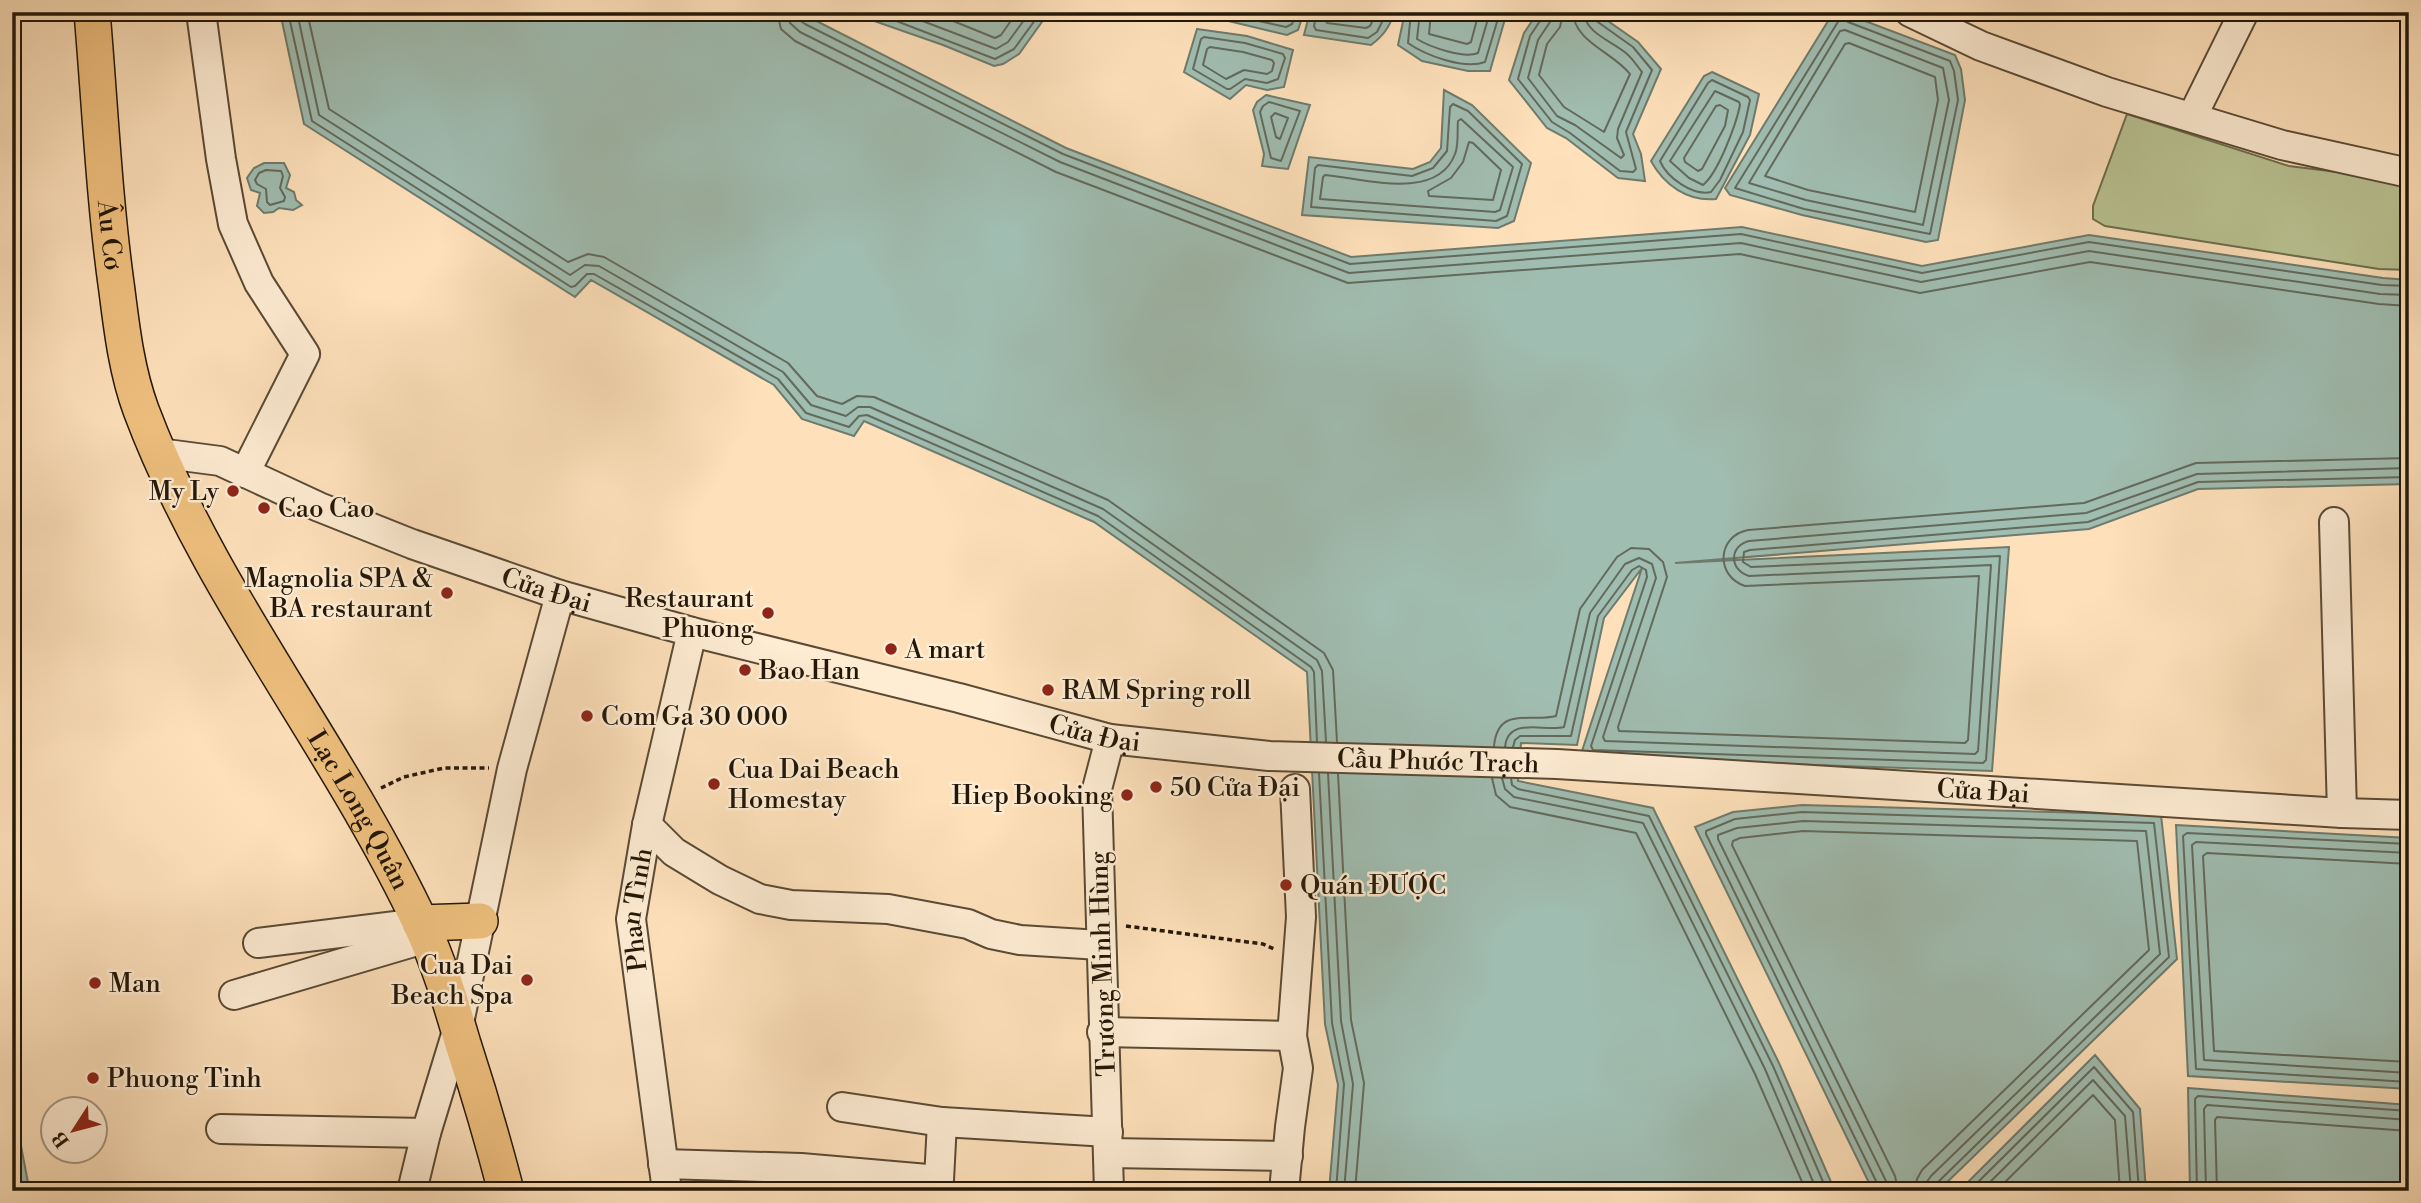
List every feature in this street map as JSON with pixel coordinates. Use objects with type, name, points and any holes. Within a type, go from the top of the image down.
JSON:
[{"type":"main road","name":"Âu Cơ","points":[[92,12],[111,253],[125,352],[140,407],[159,453]]},
{"type":"main road","name":"Lạc Long Quân","points":[[159,453],[217,569],[354,802],[424,931],[440,969],[506,1191]]},
{"type":"main road","points":[[424,931],[480,921]]},
{"type":"street","points":[[201,12],[221,159],[233,224],[259,284],[305,354],[245,473]]},
{"type":"street","points":[[1910,12],[1982,46],[2094,88],[2282,145],[2409,173]]},
{"type":"street","points":[[2192,117],[2244,12]]},
{"type":"street","name":"Cửa Đại","points":[[159,453],[220,461],[319,507],[412,544],[560,595],[692,632],[959,698],[1110,739],[1277,756]]},
{"type":"street","points":[[2334,522],[2342,813]]},
{"type":"street","points":[[412,1191],[426,1133],[458,1028],[512,769],[560,595]]},
{"type":"street","name":"Phan Tình","points":[[665,1177],[631,919],[648,825],[692,632]]},
{"type":"street","name":"Trương Minh Hùng","points":[[1109,1191],[1102,1032],[1097,789],[1110,739]]},
{"type":"street","name":"Cầu Phước Trạch","points":[[1277,756],[1557,764]]},
{"type":"street","name":"Cửa Đại","points":[[1557,764],[2409,815]]},
{"type":"street","points":[[1284,1191],[1298,1068],[1292,1036],[1301,917],[1295,789]]},
{"type":"street","points":[[648,825],[674,852],[720,880],[760,899],[791,905],[888,909],[968,924],[990,934],[1020,940],[1100,934]]},
{"type":"street","points":[[258,943],[424,931]]},
{"type":"street","points":[[234,995],[424,931]]},
{"type":"street","points":[[1102,1032],[1292,1036]]},
{"type":"street","points":[[842,1107],[1108,1143],[1288,1156]]},
{"type":"street","points":[[665,1177],[801,1168],[939,1181],[942,1122]]},
{"type":"street","points":[[221,1129],[426,1133]]},
{"type":"path","points":[[354,802],[404,777],[444,768],[512,769]]},
{"type":"path","points":[[1100,934],[1262,944],[1298,959]]},
{"type":"green space","points":[[2127,114],[2289,166],[2409,181],[2409,270],[2379,269],[2105,226],[2093,219],[2093,206]]},
{"type":"water","points":[[280,12],[799,12],[1066,148],[1351,257],[1742,227],[1922,266],[2089,235],[2409,280],[2409,484],[2198,489],[2089,529],[1675,563],[2009,547],[1992,771],[1580,757],[1642,568],[1604,618],[1577,745],[1521,743],[1518,781],[1653,808],[1779,1063],[1835,1191],[1329,1191],[1338,1085],[1325,1024],[1307,672],[1094,522],[864,421],[854,436],[802,419],[774,385],[591,280],[575,297],[304,124]]},
{"type":"water","points":[[878,12],[1049,12],[1019,54],[994,66],[874,21]]},
{"type":"water","points":[[1191,12],[1304,12],[1298,30],[1287,35]]},
{"type":"water","points":[[1310,12],[1394,12],[1386,31],[1371,45],[1304,35]]},
{"type":"water","points":[[1405,12],[1507,12],[1490,71],[1468,71],[1422,61],[1398,45]]},
{"type":"water","points":[[1538,12],[1595,12],[1638,42],[1661,69],[1633,134],[1641,154],[1645,181],[1618,178],[1566,138],[1547,128],[1509,80],[1524,33]]},
{"type":"water","points":[[1833,13],[1844,13],[1955,55],[1961,69],[1965,100],[1938,240],[1926,242],[1802,215],[1730,195],[1725,188]]},
{"type":"water","points":[[1197,29],[1247,36],[1293,50],[1284,87],[1267,90],[1246,85],[1230,99],[1184,72]]},
{"type":"water","points":[[1712,72],[1759,94],[1750,135],[1716,199],[1706,199],[1696,198],[1678,190],[1656,170],[1651,161],[1704,76]]},
{"type":"water","points":[[1444,90],[1472,105],[1531,163],[1514,221],[1498,228],[1302,215],[1309,157],[1413,169],[1430,162],[1441,148]]},
{"type":"water","points":[[1266,95],[1310,105],[1288,169],[1262,166],[1264,154],[1253,110],[1257,102]]},
{"type":"water","points":[[264,163],[284,163],[290,175],[286,188],[294,192],[296,200],[302,205],[293,210],[279,208],[264,213],[257,206],[260,193],[251,190],[247,178],[254,168]]},
{"type":"water","points":[[1802,805],[2161,815],[2177,959],[1938,1191],[1873,1191],[1695,827],[1733,812]]},
{"type":"water","points":[[2176,825],[2409,838],[2409,1089],[2188,1076]]},
{"type":"water","points":[[2095,1055],[2140,1109],[2146,1191],[1959,1191]]},
{"type":"water","points":[[2188,1088],[2409,1105],[2409,1191],[2190,1191]]},
{"type":"water","points":[[12,1098],[29,1188],[29,1191],[12,1191]]},
{"type":"place","name":"My Ly","points":[[233,491]]},
{"type":"place","name":"Cao Cao","points":[[264,508]]},
{"type":"place","name":"Magnolia SPA & BA restaurant","points":[[447,593]]},
{"type":"place","name":"Restaurant Phuong","points":[[768,613]]},
{"type":"place","name":"A mart","points":[[891,649]]},
{"type":"place","name":"Bao Han","points":[[745,670]]},
{"type":"place","name":"RAM Spring roll","points":[[1048,690]]},
{"type":"place","name":"Com Ga 30 000","points":[[587,716]]},
{"type":"place","name":"Cua Dai Beach Homestay","points":[[714,784]]},
{"type":"place","name":"50 Cửa Đại","points":[[1156,787]]},
{"type":"place","name":"Hiep Booking","points":[[1127,795]]},
{"type":"place","name":"Quán ĐƯỢC","points":[[1286,885]]},
{"type":"place","name":"Cua Dai Beach Spa","points":[[527,980]]},
{"type":"place","name":"Man","points":[[95,983]]},
{"type":"place","name":"Phuong Tinh","points":[[93,1078]]}]
